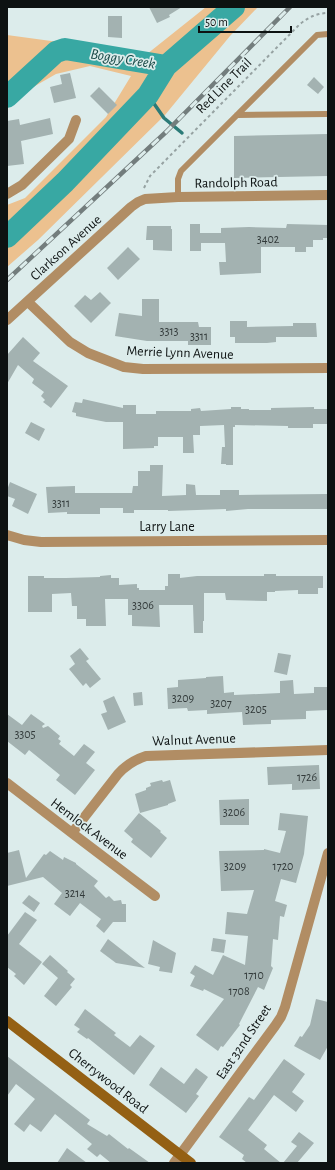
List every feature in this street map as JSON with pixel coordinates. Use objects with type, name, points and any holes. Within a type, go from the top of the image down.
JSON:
[{"type":"street","points":[[7,194],[22,185],[69,139],[76,120]]},
{"type":"street","name":"Randolph Road","points":[[145,199],[328,195]]},
{"type":"street","name":"Clarkson Avenue","points":[[7,320],[131,207],[145,199]]},
{"type":"street","name":"Merrie Lynn Avenue","points":[[28,302],[70,342],[88,353],[124,367],[143,369],[328,368]]},
{"type":"street","name":"Larry Lane","points":[[7,535],[24,540],[41,542],[328,540]]},
{"type":"street","name":"Walnut Avenue","points":[[72,833],[118,774],[135,760],[146,756],[328,750]]},
{"type":"street","name":"Hemlock Avenue","points":[[7,783],[155,896]]},
{"type":"street","name":"East 32nd Street","points":[[177,1159],[281,1017],[328,853]]},
{"type":"street","name":"Cherrywood Road","points":[[7,1021],[177,1159],[191,1163]]},
{"type":"lane","points":[[178,198],[178,179],[181,171],[317,34],[328,34]]},
{"type":"lane","points":[[237,115],[328,114]]},
{"type":"path","name":"Red Line Trail","points":[[144,187],[150,176],[300,24],[308,17],[320,13],[328,13]]},
{"type":"shaded area","points":[[206,7],[258,7],[230,36],[165,115],[38,240],[7,267],[7,205],[25,198],[106,117],[131,76],[90,66],[56,74],[7,102],[7,35],[147,54]]},
{"type":"building","points":[[149,7],[182,7],[169,15],[170,17],[157,23]]},
{"type":"building","points":[[108,16],[122,16],[122,38],[108,37]]},
{"type":"building","points":[[70,73],[76,98],[54,103],[50,87],[62,84],[60,75]]},
{"type":"building","points":[[314,77],[324,87],[318,94],[307,85]]},
{"type":"building","points":[[99,87],[117,105],[108,114],[90,96]]},
{"type":"building","points":[[50,118],[53,134],[21,141],[24,164],[7,166],[7,121],[19,119],[20,125]]},
{"type":"building","points":[[328,134],[328,176],[234,178],[234,136]]},
{"type":"building","points":[[190,224],[200,224],[200,233],[221,233],[221,228],[286,228],[287,224],[328,225],[328,238],[323,238],[323,240],[313,240],[313,247],[306,247],[306,252],[295,252],[295,247],[261,247],[261,273],[220,275],[219,262],[226,262],[225,243],[201,243],[201,251],[190,251]]},
{"type":"building","points":[[147,226],[171,226],[172,251],[153,250],[153,240],[146,240]]},
{"type":"building","points":[[128,247],[140,259],[118,280],[107,268]]},
{"type":"building","points":[[100,292],[111,303],[91,323],[74,306],[85,295],[91,300]]},
{"type":"building","points":[[142,299],[159,299],[159,322],[198,322],[199,327],[211,327],[211,345],[188,345],[188,341],[147,341],[115,336],[119,313],[142,316]]},
{"type":"building","points":[[230,321],[247,321],[247,327],[293,326],[293,323],[316,323],[317,337],[276,337],[276,342],[235,343],[235,337],[230,337]]},
{"type":"building","points":[[23,337],[40,353],[33,361],[68,386],[51,408],[43,402],[45,400],[41,396],[44,392],[32,383],[34,379],[18,365],[7,384],[7,355]]},
{"type":"building","points":[[83,399],[123,408],[123,405],[136,405],[136,414],[156,414],[156,411],[191,411],[191,409],[200,408],[201,411],[231,409],[231,407],[241,407],[241,409],[249,410],[271,410],[271,408],[314,407],[314,409],[328,409],[328,424],[313,424],[313,428],[235,425],[235,427],[233,427],[233,465],[226,465],[221,464],[222,447],[225,447],[224,425],[200,426],[200,435],[193,435],[194,453],[183,453],[183,437],[158,437],[158,446],[154,446],[154,448],[123,449],[123,422],[106,422],[76,416],[76,413],[72,412],[75,402],[82,403]]},
{"type":"building","points":[[31,422],[45,429],[39,441],[25,433]]},
{"type":"building","points":[[150,465],[163,465],[162,496],[186,495],[186,484],[195,485],[196,495],[220,495],[220,490],[239,490],[239,495],[328,494],[328,509],[248,509],[226,511],[226,509],[168,511],[134,510],[134,513],[123,513],[123,508],[100,508],[100,514],[67,514],[67,512],[48,513],[46,487],[75,486],[75,493],[132,493],[133,486],[138,486],[138,471],[150,471]]},
{"type":"building","points":[[10,482],[37,494],[28,514],[12,506],[15,499],[7,496],[7,490]]},
{"type":"building","points":[[168,574],[180,574],[180,578],[197,576],[264,576],[264,574],[276,574],[276,576],[323,576],[323,588],[318,588],[318,594],[298,594],[298,590],[267,592],[267,601],[226,600],[225,593],[204,593],[203,633],[194,633],[193,605],[159,605],[160,627],[132,626],[132,615],[128,615],[128,599],[105,599],[106,626],[86,626],[86,619],[77,619],[77,606],[72,606],[71,593],[52,594],[52,612],[28,612],[28,576],[66,578],[100,577],[111,575],[111,578],[119,578],[119,585],[137,584],[137,588],[139,588],[139,590],[165,590],[165,586],[168,586]]},
{"type":"building","points":[[80,648],[89,659],[86,661],[101,679],[90,688],[86,683],[83,686],[69,669],[75,664],[70,656]]},
{"type":"building","points":[[278,653],[291,655],[287,675],[274,672]]},
{"type":"building","points":[[223,676],[224,693],[234,692],[234,695],[280,693],[280,681],[293,680],[294,694],[314,693],[314,687],[328,687],[328,710],[306,711],[306,719],[271,720],[271,724],[243,725],[242,712],[207,714],[207,710],[188,711],[187,708],[168,709],[167,688],[178,687],[178,680]]},
{"type":"building","points":[[142,692],[143,705],[134,706],[133,693]]},
{"type":"building","points":[[114,696],[126,722],[108,730],[101,714],[107,712],[103,701]]},
{"type":"building","points":[[7,714],[22,725],[31,714],[45,724],[42,726],[43,728],[48,726],[60,736],[58,739],[61,741],[59,744],[74,756],[84,744],[95,752],[86,763],[95,770],[75,795],[56,780],[60,775],[29,750],[25,755],[7,741]]},
{"type":"building","points":[[319,765],[320,789],[292,790],[292,784],[268,785],[267,767]]},
{"type":"building","points":[[162,780],[163,782],[170,780],[176,801],[168,805],[140,813],[135,794],[146,790],[146,788],[151,786],[150,783]]},
{"type":"building","points":[[249,799],[249,825],[220,825],[219,800]]},
{"type":"building","points":[[139,813],[161,831],[160,832],[167,838],[151,858],[131,842],[133,839],[124,831]]},
{"type":"building","points":[[280,813],[308,816],[304,854],[296,883],[281,879],[275,901],[287,905],[284,917],[280,916],[278,940],[273,939],[271,966],[273,968],[264,990],[258,987],[239,1024],[240,1025],[223,1047],[221,1046],[218,1051],[196,1035],[224,999],[204,989],[203,991],[190,986],[195,976],[190,973],[195,965],[213,975],[223,955],[245,965],[248,936],[225,934],[227,912],[247,914],[254,890],[221,891],[219,851],[264,849],[280,853],[286,831],[278,830]]},
{"type":"building","points":[[19,850],[26,878],[44,854],[46,855],[50,851],[63,860],[64,857],[76,863],[98,881],[94,886],[106,898],[109,896],[114,901],[121,900],[122,904],[126,904],[126,922],[113,922],[104,933],[96,926],[101,919],[80,903],[70,916],[54,904],[62,893],[43,877],[7,886],[7,853]]},
{"type":"building","points":[[29,895],[40,903],[34,912],[22,903]]},
{"type":"building","points":[[25,912],[37,920],[19,944],[42,962],[24,985],[14,976],[16,974],[7,967],[7,936]]},
{"type":"building","points":[[213,938],[226,940],[224,953],[211,951]]},
{"type":"building","points":[[108,939],[145,968],[116,963],[100,951]]},
{"type":"building","points":[[153,940],[176,953],[172,973],[159,971],[160,967],[148,964]]},
{"type":"building","points":[[50,955],[75,979],[70,985],[72,987],[56,1006],[44,996],[58,978],[42,964]]},
{"type":"building","points":[[316,999],[328,1002],[328,1046],[320,1060],[294,1046],[300,1036],[302,1037],[310,1025]]},
{"type":"building","points":[[85,1009],[116,1033],[114,1035],[130,1047],[140,1035],[155,1046],[134,1075],[88,1038],[87,1039],[77,1032],[80,1029],[74,1025]]},
{"type":"building","points":[[7,1056],[90,1120],[87,1124],[107,1136],[109,1134],[128,1149],[129,1148],[150,1163],[111,1163],[100,1154],[97,1157],[87,1149],[92,1144],[55,1114],[41,1132],[30,1124],[24,1132],[14,1124],[35,1099],[16,1084],[7,1096]]},
{"type":"building","points":[[284,1059],[305,1074],[292,1092],[304,1101],[296,1112],[274,1095],[248,1130],[267,1145],[264,1149],[281,1163],[247,1163],[242,1159],[244,1155],[219,1137],[249,1097],[254,1100]]},
{"type":"building","points":[[161,1067],[184,1084],[196,1068],[208,1077],[196,1094],[199,1096],[186,1113],[149,1085]]},
{"type":"building","points":[[299,1132],[314,1143],[297,1163],[283,1163],[297,1146],[291,1142]]},
{"type":"building","points":[[67,1148],[87,1163],[57,1163]]},
{"type":"waterway","points":[[7,237],[65,182],[148,95],[166,66],[234,7]]},
{"type":"waterway","name":"Boggy Creek","points":[[7,97],[56,52],[65,49],[166,66]]},
{"type":"waterway","points":[[148,95],[164,118],[182,133]]},
{"type":"railway","points":[[7,280],[166,132],[290,7]]}]
